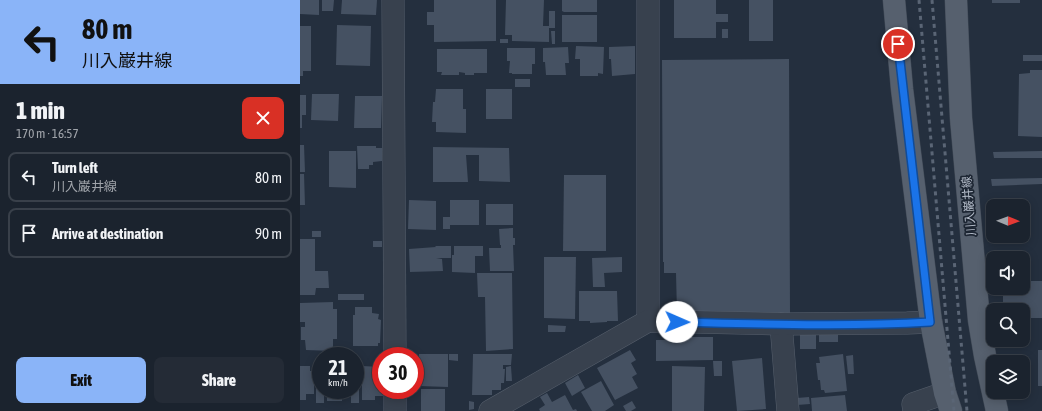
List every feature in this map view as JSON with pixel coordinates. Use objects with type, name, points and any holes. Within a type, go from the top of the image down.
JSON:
[{"type":"main road","points":[[894,0],[902,88],[930,322],[948,402]]},
{"type":"main road","name":"川入巌井線","points":[[956,0],[961,118],[979,320],[997,411]]},
{"type":"street","points":[[393,0],[395,347]]},
{"type":"street","points":[[648,0],[648,321]]},
{"type":"street","points":[[490,411],[648,321],[781,324],[930,322]]},
{"type":"street","points":[[781,324],[788,411]]},
{"type":"street","points":[[395,399],[396,411]]},
{"type":"street","points":[[914,411],[913,404],[948,402]]},
{"type":"building","points":[[300,0],[319,0],[319,15],[300,14]]},
{"type":"building","points":[[322,0],[334,0],[333,11],[322,11]]},
{"type":"building","points":[[342,0],[377,0],[376,15],[341,14]]},
{"type":"building","points":[[434,0],[496,0],[496,41],[434,42],[434,25],[427,25],[427,12],[434,12]]},
{"type":"building","points":[[506,0],[544,0],[543,26],[549,26],[549,11],[555,11],[555,28],[549,28],[549,42],[512,41],[512,35],[505,35]]},
{"type":"building","points":[[562,0],[597,0],[597,12],[564,12],[562,11]]},
{"type":"building","points":[[674,0],[716,0],[716,38],[674,38]]},
{"type":"building","points":[[749,0],[773,0],[773,41],[749,41]]},
{"type":"building","points":[[992,0],[1020,0],[1020,3],[992,3]]},
{"type":"building","points":[[716,14],[728,14],[728,22],[716,22]]},
{"type":"building","points":[[562,15],[597,15],[597,42],[562,42]]},
{"type":"building","points":[[337,25],[371,26],[370,66],[336,65]]},
{"type":"building","points":[[300,26],[311,26],[311,71],[303,71],[303,76],[300,76]]},
{"type":"building","points":[[722,29],[728,29],[728,38],[722,38]]},
{"type":"building","points":[[551,31],[555,31],[555,44],[552,44]]},
{"type":"building","points":[[500,39],[508,39],[508,43],[500,43]]},
{"type":"building","points":[[576,46],[604,47],[603,74],[598,73],[598,76],[580,76],[580,59],[575,59]]},
{"type":"building","points":[[635,46],[635,74],[612,76],[611,59],[609,59],[609,47]]},
{"type":"building","points":[[568,47],[569,63],[565,63],[566,75],[546,75],[545,62],[543,62],[543,48]]},
{"type":"building","points":[[507,48],[535,48],[535,64],[532,64],[532,74],[509,73],[510,61],[507,61]]},
{"type":"building","points":[[437,49],[487,49],[487,73],[465,75],[465,73],[459,72],[459,75],[441,75],[442,72],[437,72]]},
{"type":"building","points":[[1023,55],[1042,55],[1042,61],[1023,61]]},
{"type":"building","points":[[789,59],[790,313],[677,313],[676,273],[664,273],[663,262],[662,60]]},
{"type":"building","points":[[1030,70],[1042,70],[1042,137],[1018,136],[1019,74],[1030,73]]},
{"type":"building","points":[[515,79],[530,79],[530,87],[515,87]]},
{"type":"building","points":[[436,89],[463,89],[463,109],[466,109],[466,133],[436,132],[436,122],[432,122],[433,102],[435,102]]},
{"type":"building","points":[[486,89],[512,89],[512,119],[486,119]]},
{"type":"building","points":[[312,94],[339,94],[338,121],[311,120]]},
{"type":"building","points":[[300,95],[306,95],[306,115],[302,115],[302,128],[300,128]]},
{"type":"building","points":[[355,96],[382,96],[381,128],[354,128]]},
{"type":"building","points":[[300,145],[304,145],[305,172],[300,172]]},
{"type":"building","points":[[357,146],[376,146],[376,148],[382,148],[382,161],[373,162],[373,165],[369,165],[369,169],[358,169]]},
{"type":"building","points":[[433,147],[509,148],[510,182],[479,181],[479,155],[466,155],[468,182],[433,182]]},
{"type":"building","points":[[329,151],[356,151],[356,188],[329,187]]},
{"type":"building","points":[[1042,151],[1042,158],[994,158],[993,152]]},
{"type":"building","points":[[300,174],[304,174],[305,205],[300,205]]},
{"type":"building","points":[[564,175],[606,175],[606,251],[563,251]]},
{"type":"building","points":[[1042,178],[1042,184],[992,186],[991,179]]},
{"type":"building","points":[[409,200],[436,201],[436,230],[408,229]]},
{"type":"building","points":[[450,200],[479,200],[479,225],[450,225],[450,229],[443,229],[443,217],[450,217]]},
{"type":"building","points":[[486,204],[513,204],[513,225],[486,225]]},
{"type":"building","points":[[513,228],[513,238],[515,238],[515,245],[513,245],[514,271],[490,271],[489,248],[501,248],[499,229]]},
{"type":"building","points":[[312,231],[321,231],[321,237],[312,237]]},
{"type":"building","points":[[300,239],[315,239],[315,271],[328,271],[329,288],[316,288],[315,295],[300,295]]},
{"type":"building","points":[[373,241],[382,241],[382,247],[373,247]]},
{"type":"building","points":[[435,246],[451,246],[451,258],[436,258],[442,259],[443,271],[410,272],[409,249],[436,247]]},
{"type":"building","points":[[454,246],[483,246],[483,256],[475,256],[475,273],[452,272],[452,255],[454,255]]},
{"type":"building","points":[[544,257],[576,257],[575,319],[544,318]]},
{"type":"building","points":[[622,257],[622,272],[604,273],[605,287],[593,287],[592,258]]},
{"type":"building","points":[[477,273],[512,273],[513,349],[486,351],[485,297],[478,297]]},
{"type":"building","points":[[1030,281],[1042,281],[1042,318],[1030,318],[1030,303],[1003,303],[1003,295],[1030,295]]},
{"type":"building","points":[[579,291],[617,291],[618,321],[590,323],[590,321],[579,321]]},
{"type":"building","points":[[338,294],[364,294],[364,300],[338,300]]},
{"type":"building","points":[[333,302],[333,309],[337,309],[337,339],[333,339],[333,347],[312,347],[312,350],[306,350],[305,340],[301,340],[301,327],[305,327],[305,322],[300,322],[300,303]]},
{"type":"building","points":[[355,307],[372,307],[372,313],[379,314],[378,319],[381,320],[380,343],[378,343],[378,346],[353,346],[353,315],[355,315]]},
{"type":"building","points":[[548,325],[566,326],[565,332],[548,332]]},
{"type":"building","points":[[819,332],[838,332],[838,342],[819,342]]},
{"type":"building","points":[[800,333],[816,334],[816,349],[800,349]]},
{"type":"building","points":[[677,337],[713,337],[713,360],[656,361],[656,340],[677,340]]},
{"type":"building","points":[[630,350],[636,360],[631,363],[637,374],[632,377],[638,388],[615,400],[597,368]]},
{"type":"building","points":[[1038,350],[1042,350],[1042,386],[1038,386]]},
{"type":"building","points":[[424,354],[448,354],[448,387],[424,386]]},
{"type":"building","points":[[449,354],[458,354],[458,361],[449,360]]},
{"type":"building","points":[[473,354],[512,354],[511,365],[503,365],[503,369],[505,369],[504,383],[501,383],[501,390],[492,390],[492,395],[472,395]]},
{"type":"building","points":[[843,354],[847,391],[825,393],[824,390],[821,390],[820,380],[818,380],[816,363],[820,363],[819,357]]},
{"type":"building","points":[[853,355],[854,374],[848,374],[846,356]]},
{"type":"building","points":[[762,358],[766,409],[737,411],[732,361]]},
{"type":"building","points":[[713,361],[722,361],[722,376],[714,376]]},
{"type":"building","points":[[300,366],[310,366],[310,371],[312,371],[312,394],[306,394],[306,400],[300,400]]},
{"type":"building","points":[[364,366],[372,367],[372,399],[375,400],[362,400],[364,399]]},
{"type":"building","points":[[511,366],[512,381],[506,381],[506,367]]},
{"type":"building","points":[[672,366],[705,367],[704,411],[672,411]]},
{"type":"building","points":[[578,375],[585,388],[572,396],[565,383]]},
{"type":"building","points":[[601,381],[614,405],[605,411],[592,411],[581,392]]},
{"type":"building","points":[[424,389],[445,389],[445,411],[421,411],[421,399],[424,399]]},
{"type":"building","points":[[547,393],[552,402],[565,395],[573,410],[576,409],[577,411],[540,411],[539,409],[545,405],[540,397]]},
{"type":"building","points":[[845,395],[847,411],[812,411],[811,398]]},
{"type":"building","points":[[809,397],[810,404],[797,405],[797,398]]},
{"type":"building","points":[[316,399],[324,399],[324,403],[316,403]]},
{"type":"building","points":[[327,399],[342,399],[342,401],[327,401]]},
{"type":"building","points":[[351,399],[359,399],[359,403],[351,403]]},
{"type":"building","points":[[469,401],[474,402],[474,409],[469,410]]},
{"type":"building","points":[[632,401],[636,408],[631,411],[626,411],[623,406]]},
{"type":"railway","points":[[919,0],[954,411]]},
{"type":"railway","points":[[932,0],[967,411]]},
{"type":"route","points":[[677,322],[781,324],[930,322],[898,44]]}]
